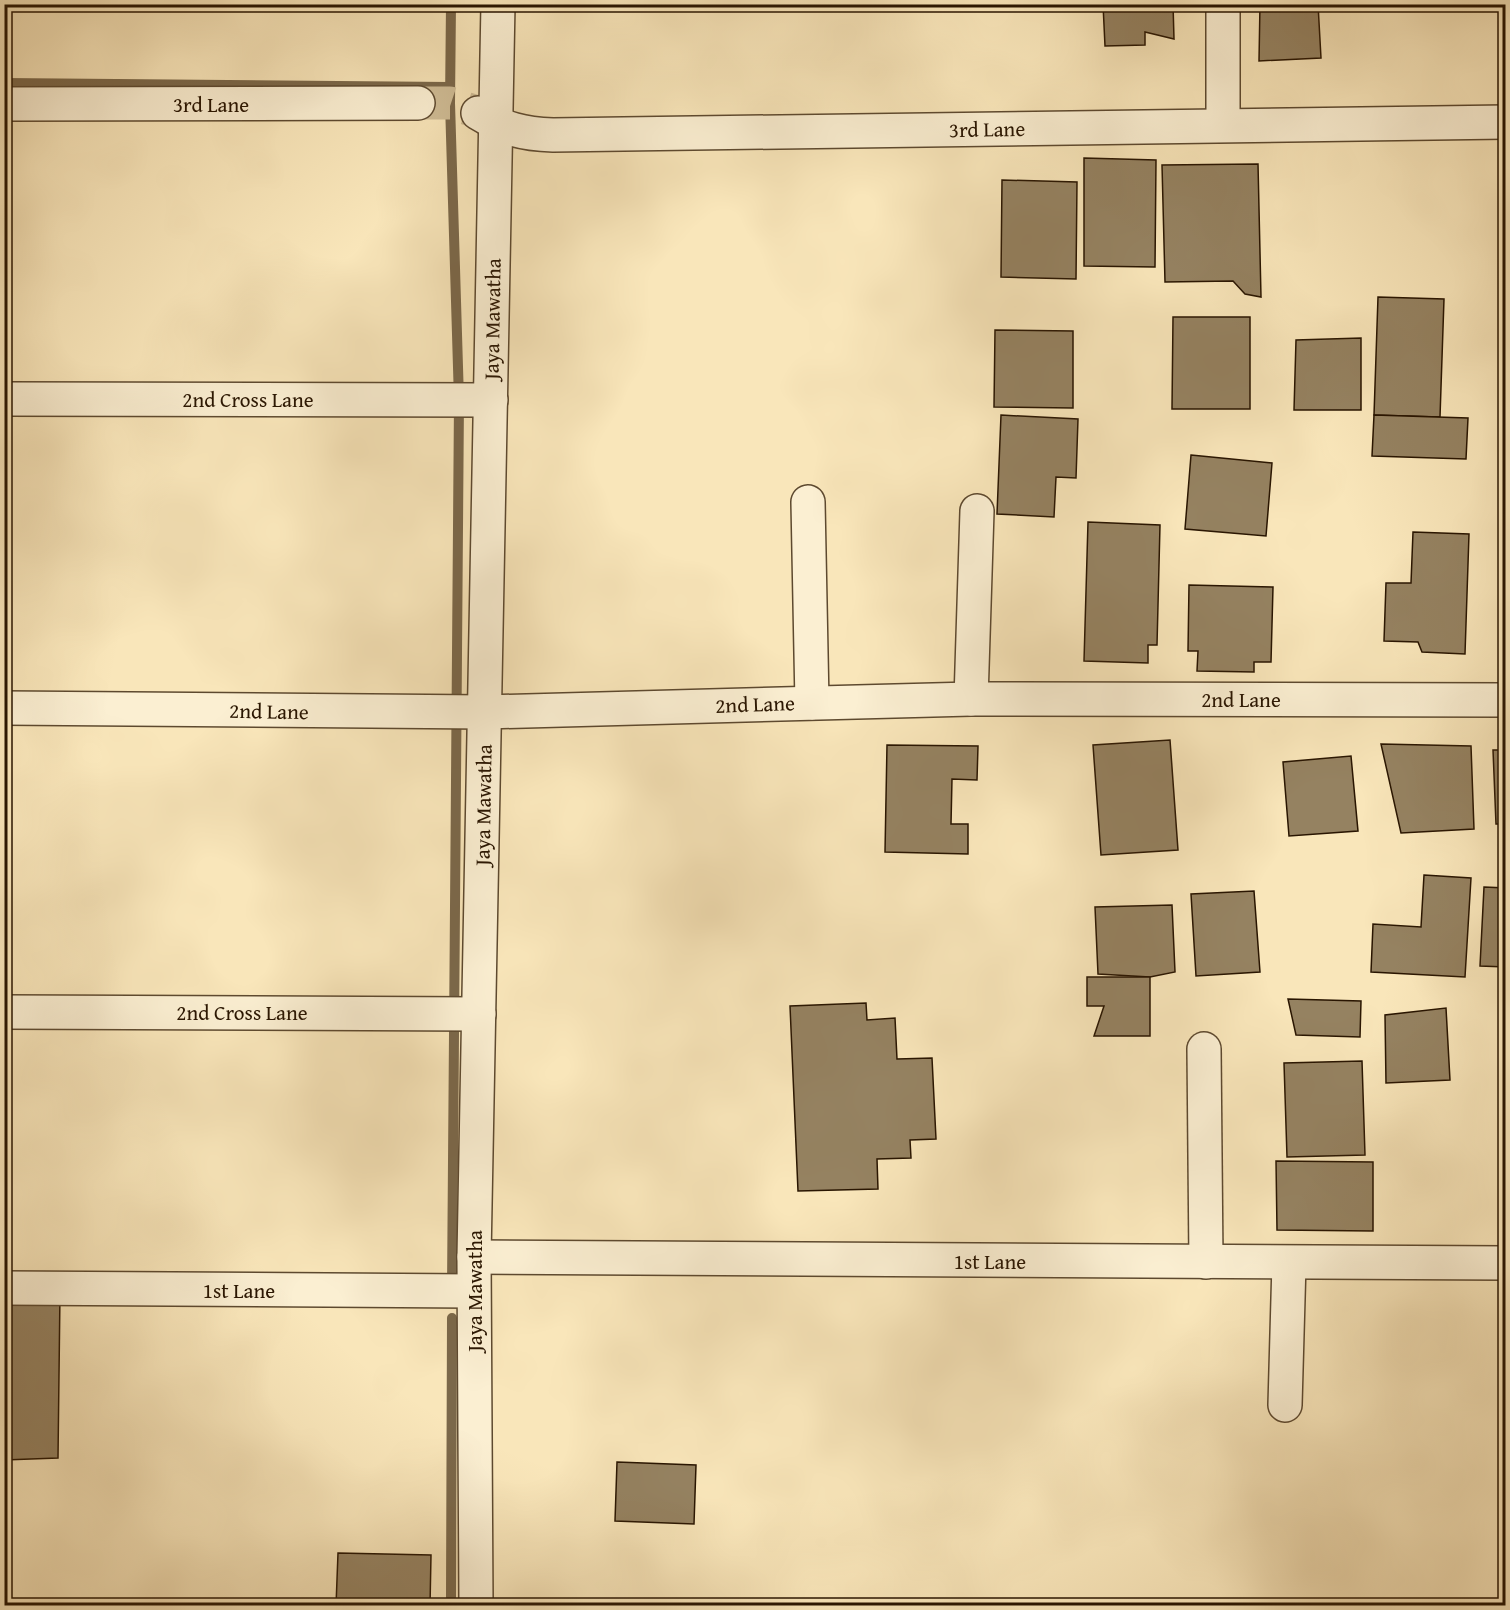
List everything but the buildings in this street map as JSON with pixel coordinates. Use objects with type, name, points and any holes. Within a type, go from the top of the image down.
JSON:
[{"type":"street","name":"Jaya Mawatha","points":[[476,1605],[473,1291],[491,400],[484,117],[498,4]]},
{"type":"street","points":[[1222,4],[1222,125]]},
{"type":"street","name":"3rd Lane","points":[[4,104],[418,103]]},
{"type":"street","name":"3rd Lane","points":[[484,117],[528,134],[553,135],[1506,122]]},
{"type":"street","name":"2nd Cross Lane","points":[[4,399],[491,400]]},
{"type":"street","points":[[808,502],[812,703]]},
{"type":"street","points":[[971,699],[977,511]]},
{"type":"street","name":"2nd Lane","points":[[4,708],[484,712],[971,699],[1506,700]]},
{"type":"street","name":"2nd Cross Lane","points":[[4,1012],[478,1014]]},
{"type":"street","points":[[1204,1049],[1206,1262]]},
{"type":"street","name":"1st Lane","points":[[474,1257],[1506,1263]]},
{"type":"street","points":[[1285,1405],[1289,1263]]},
{"type":"street","name":"1st Lane","points":[[4,1288],[473,1291]]},
{"type":"waterway","points":[[451,4],[450,103],[459,400],[452,1288]]},
{"type":"waterway","points":[[4,83],[450,87]]},
{"type":"waterway","points":[[451,1597],[452,1318]]},
{"type":"tunnel","points":[[418,103],[450,103],[474,111]]}]
